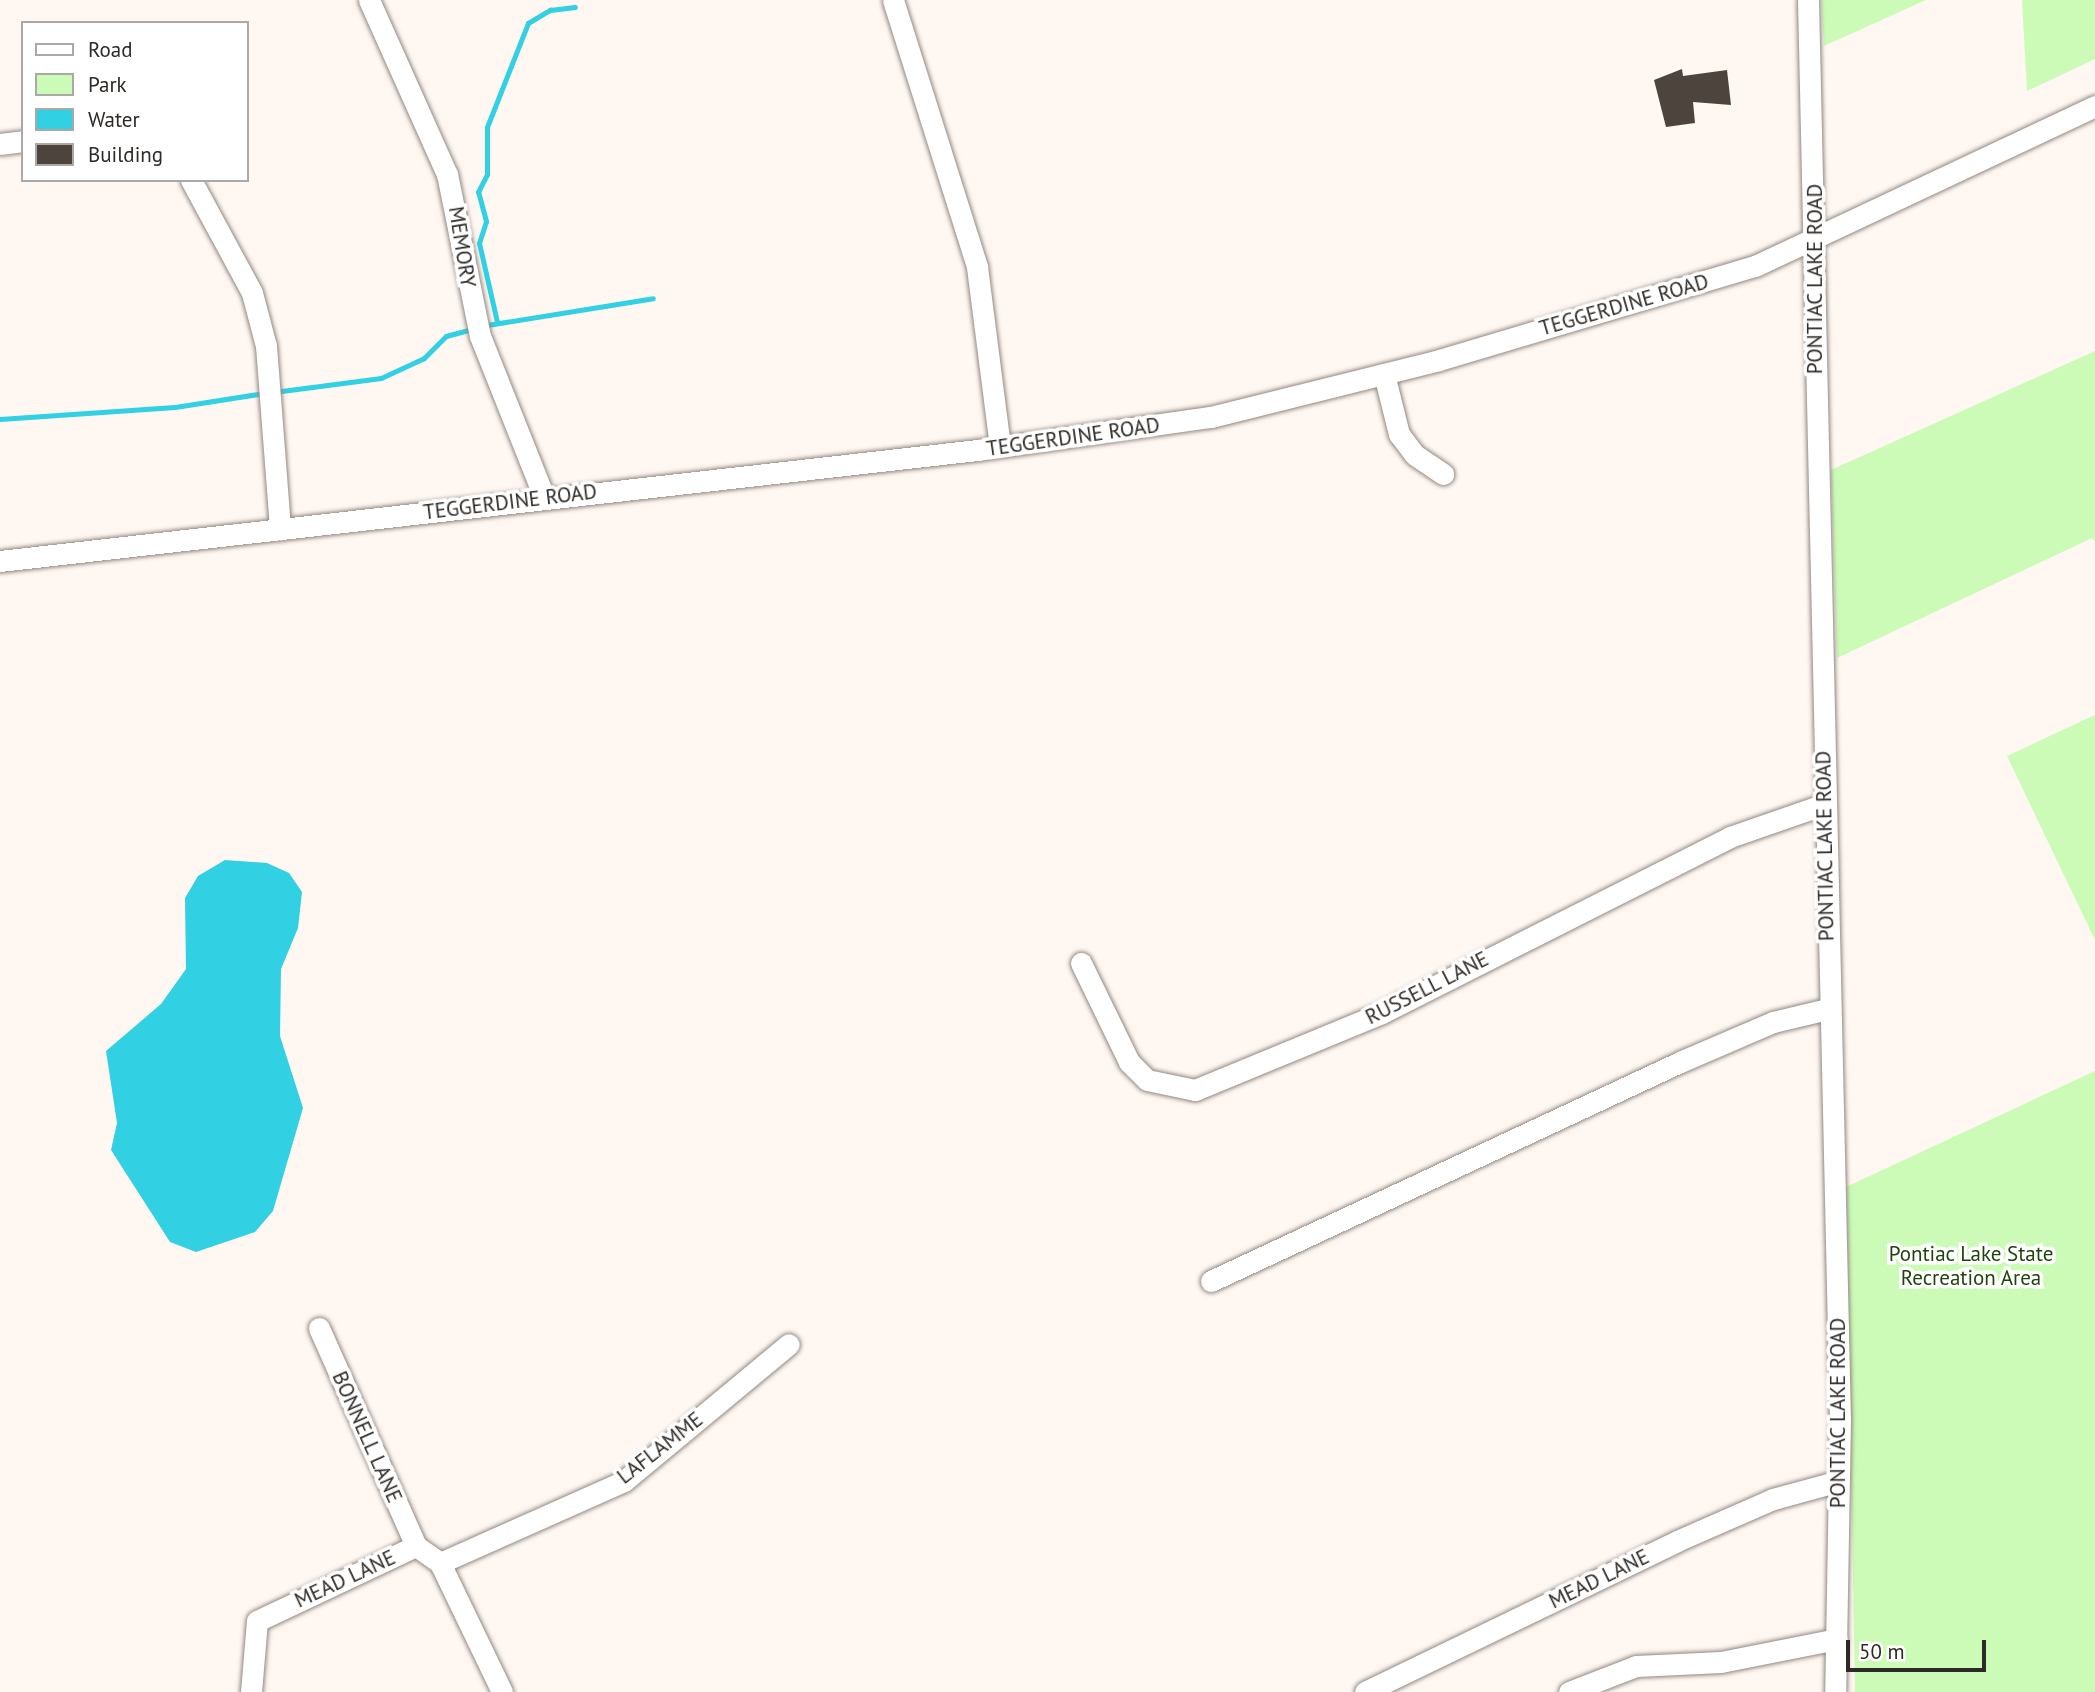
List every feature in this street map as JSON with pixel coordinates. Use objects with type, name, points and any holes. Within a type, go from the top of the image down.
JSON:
[{"type":"street","name":"MEMORY","points":[[369,0],[447,174],[480,337],[544,498]]},
{"type":"street","points":[[893,0],[976,267],[1000,447]]},
{"type":"street","name":"PONTIAC LAKE ROAD","points":[[1808,0],[1818,237],[1827,1009],[1839,1481],[1835,1692]]},
{"type":"street","name":"TEGGERDINE ROAD","points":[[0,561],[1000,447],[1211,417],[1384,374],[1755,266],[2095,106]]},
{"type":"street","points":[[0,144],[21,141]]},
{"type":"street","points":[[192,182],[252,293],[266,346],[279,529]]},
{"type":"street","points":[[1384,374],[1399,434],[1415,456],[1443,474]]},
{"type":"street","name":"RUSSELL LANE","points":[[1081,963],[1129,1062],[1147,1080],[1195,1090],[1382,1013],[1730,837],[1825,804]]},
{"type":"street","points":[[1211,1281],[1680,1062],[1773,1022],[1827,1009]]},
{"type":"street","name":"BONNELL LANE","points":[[319,1328],[416,1546]]},
{"type":"street","name":"LAFLAMME","points":[[440,1563],[624,1481],[789,1344]]},
{"type":"street","name":"MEAD LANE","points":[[1365,1692],[1677,1541],[1773,1499],[1839,1481]]},
{"type":"street","name":"MEAD LANE","points":[[251,1692],[257,1621],[416,1546],[440,1563],[502,1692]]},
{"type":"street","points":[[1569,1692],[1636,1666],[1721,1662],[1837,1639]]},
{"type":"green space","points":[[1821,0],[1926,0],[1824,46]]},
{"type":"green space","points":[[2022,0],[2095,0],[2095,59],[2027,91]]},
{"type":"green space","points":[[2095,351],[2095,542],[2092,538],[1837,658],[1831,470]]},
{"type":"green space","points":[[2095,715],[2095,940],[2007,756]]},
{"type":"green space","name":"Pontiac Lake State Recreation Area","points":[[2095,1071],[2095,1692],[1855,1692],[1846,1187]]},
{"type":"water","points":[[225,860],[267,863],[289,873],[302,892],[298,928],[281,969],[280,1036],[303,1108],[273,1211],[255,1232],[196,1252],[170,1242],[111,1150],[117,1123],[106,1051],[161,1004],[186,969],[185,898],[198,876]]},
{"type":"building","points":[[1682,69],[1683,76],[1727,70],[1731,105],[1693,102],[1695,123],[1666,127],[1654,80]]},
{"type":"waterway","points":[[497,322],[479,243],[486,221],[478,192],[487,174],[487,127],[528,23],[550,10],[575,7]]},
{"type":"waterway","points":[[481,326],[653,298]]},
{"type":"waterway","points":[[274,392],[381,378],[424,358],[446,336],[472,329]]},
{"type":"waterway","points":[[0,419],[175,407],[264,393]]}]
